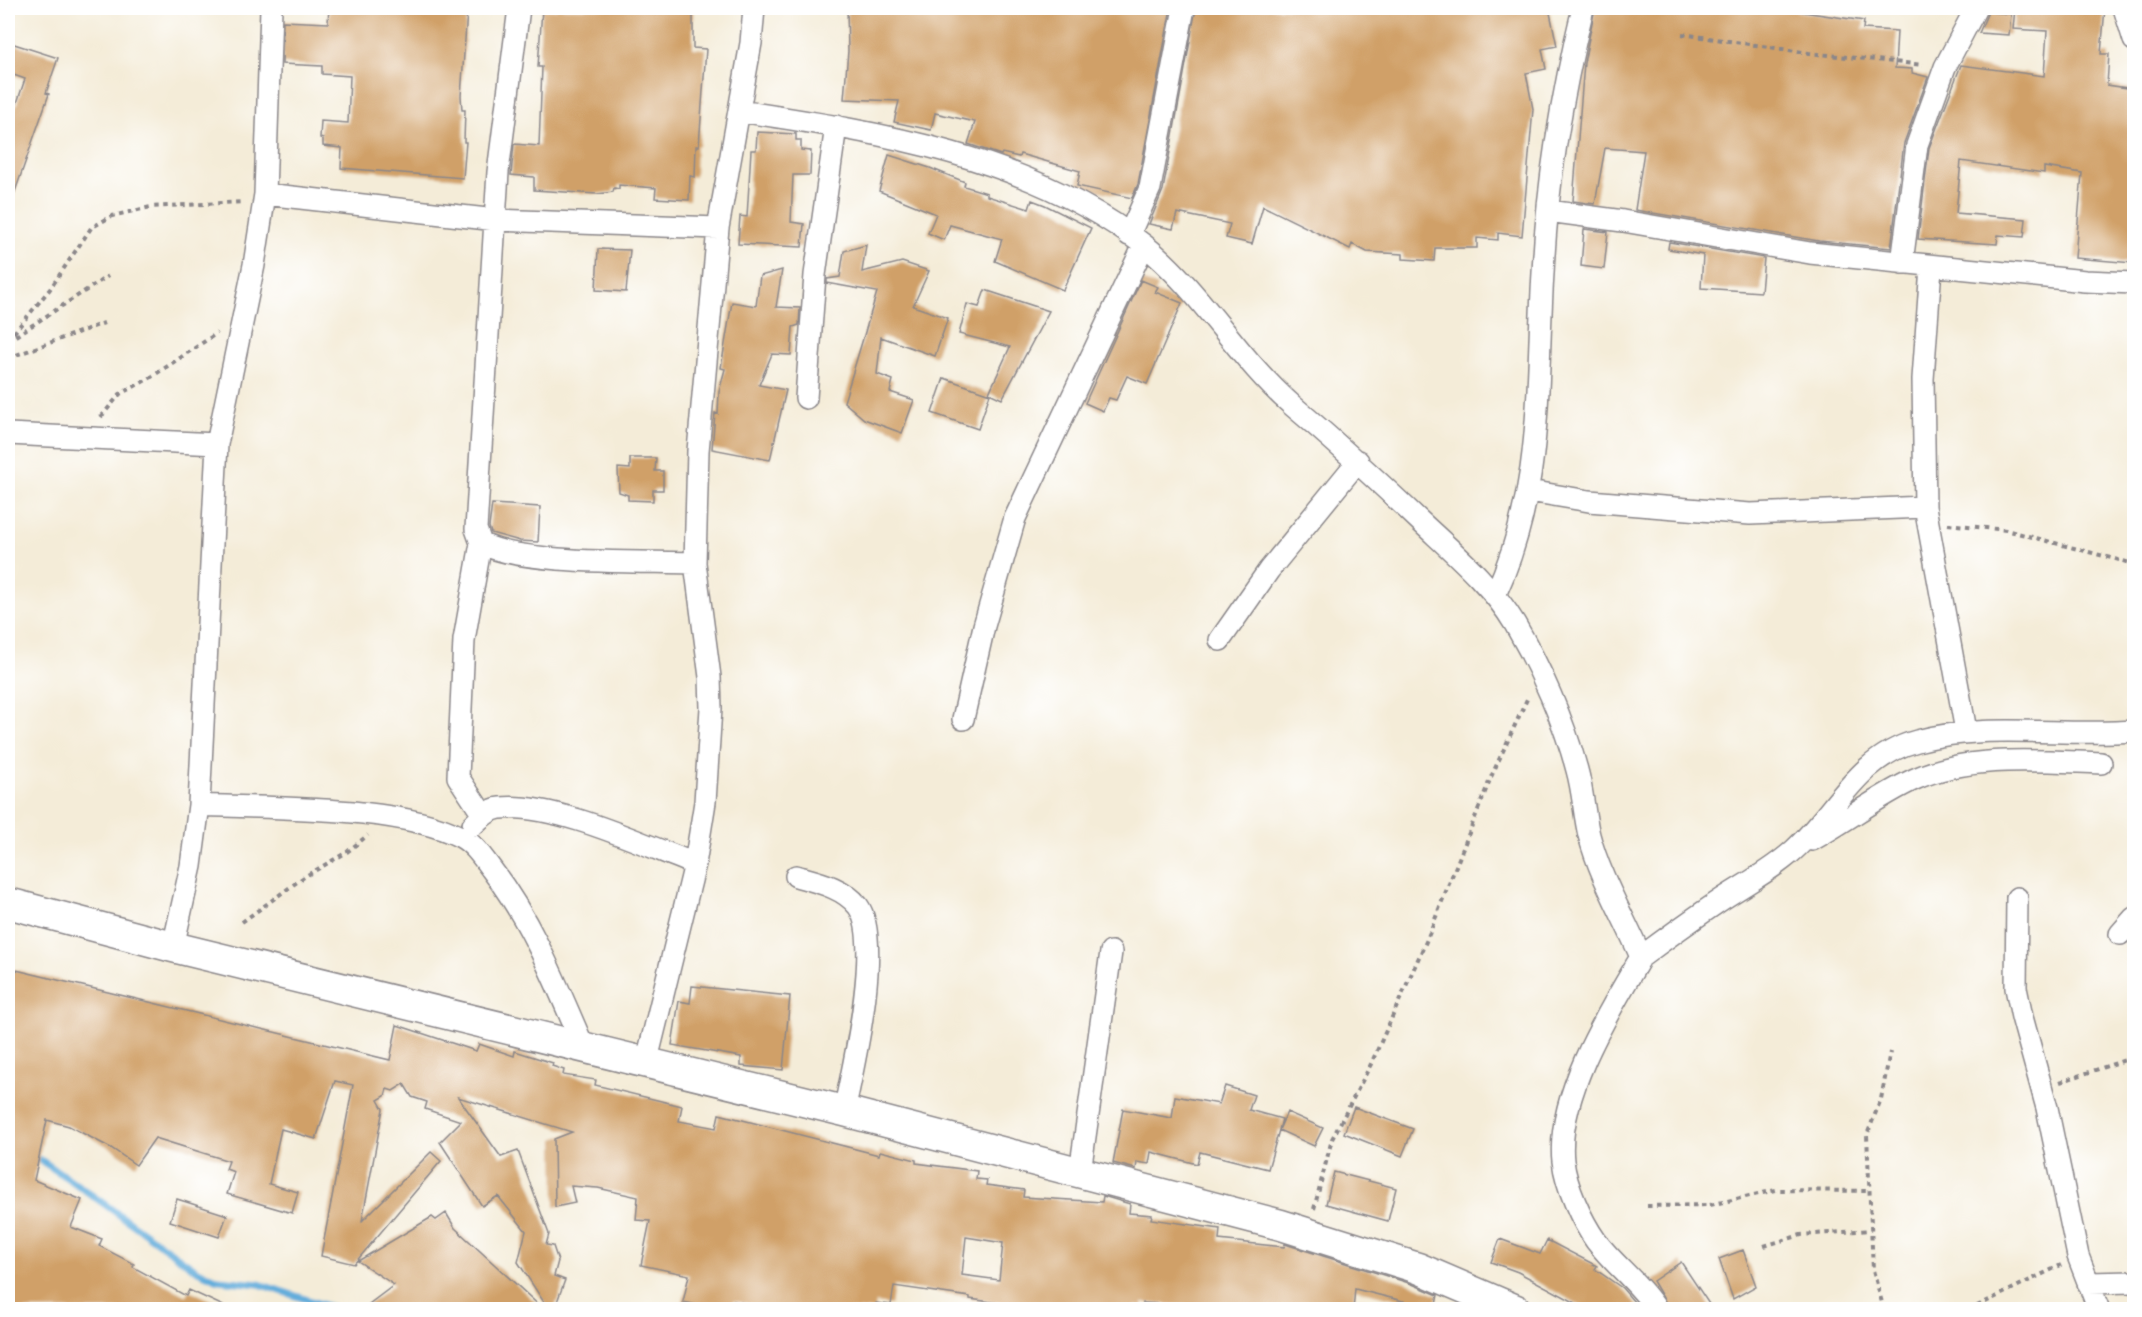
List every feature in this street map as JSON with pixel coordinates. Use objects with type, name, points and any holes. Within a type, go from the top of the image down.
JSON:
[{"type":"main road","points":[[8,903],[172,947],[844,1111],[1310,1234],[1418,1268],[1516,1310]]},
{"type":"street","points":[[172,947],[191,866],[199,804],[217,444],[264,197],[271,8]]},
{"type":"street","points":[[483,815],[458,777],[464,640],[481,543],[476,529],[476,514],[498,172],[519,8]]},
{"type":"street","points":[[646,1064],[695,864],[705,802],[711,708],[710,677],[695,563],[698,451],[718,228],[739,111],[754,8]]},
{"type":"street","points":[[963,719],[984,626],[1015,518],[1137,240],[1150,188],[1184,8]]},
{"type":"street","points":[[1495,595],[1518,541],[1529,491],[1536,426],[1548,212],[1563,102],[1583,8]]},
{"type":"street","points":[[1902,263],[1917,145],[1945,67],[1977,8]]},
{"type":"street","points":[[2124,8],[2134,40]]},
{"type":"street","points":[[739,111],[888,136],[995,168],[1057,191],[1103,216],[1137,240],[1179,279],[1286,400],[1358,462],[1495,595],[1514,622],[1539,671],[1576,766],[1589,836],[1641,957]]},
{"type":"street","points":[[806,398],[815,276],[836,126]]},
{"type":"street","points":[[264,197],[496,220],[718,228]]},
{"type":"street","points":[[1548,212],[1623,221],[1810,253],[1931,267],[2134,284]]},
{"type":"street","points":[[1931,267],[1923,379],[1926,515],[1966,731]]},
{"type":"street","points":[[8,434],[217,444]]},
{"type":"street","points":[[1220,640],[1269,570],[1358,462]]},
{"type":"street","points":[[1529,491],[1589,501],[1750,514],[1926,515]]},
{"type":"street","points":[[481,543],[496,551],[518,554],[695,563]]},
{"type":"street","points":[[1794,850],[1823,819],[1854,778],[1885,755],[1915,741],[1966,731],[2086,734],[2134,732]]},
{"type":"street","points":[[1657,1310],[1642,1287],[1593,1235],[1566,1178],[1563,1160],[1563,1132],[1574,1093],[1601,1031],[1641,957],[1794,850],[1874,800],[1917,778],[1956,767],[2000,762],[2101,763]]},
{"type":"street","points":[[199,804],[390,817],[428,825],[462,838],[477,850],[524,916],[545,957],[584,1048]]},
{"type":"street","points":[[462,838],[483,815],[498,808],[521,808],[599,827],[695,864]]},
{"type":"street","points":[[796,876],[843,893],[858,906],[866,923],[865,986],[844,1111]]},
{"type":"street","points":[[2017,898],[2016,988],[2042,1087],[2078,1256],[2099,1310]]},
{"type":"street","points":[[2120,934],[2134,918]]},
{"type":"street","points":[[1080,1172],[1111,952]]},
{"type":"street","points":[[2088,1283],[2134,1282]]},
{"type":"path","points":[[1682,34],[1809,53],[1945,67]]},
{"type":"path","points":[[8,340],[50,289],[91,228],[112,216],[151,207],[264,197]]},
{"type":"path","points":[[8,340],[108,276]]},
{"type":"path","points":[[86,439],[120,394],[150,378],[182,354],[242,320]]},
{"type":"path","points":[[8,358],[104,322]]},
{"type":"path","points":[[1926,515],[2006,530],[2134,564]]},
{"type":"path","points":[[1310,1234],[1322,1169],[1332,1139],[1371,1064],[1428,937],[1491,777],[1539,671]]},
{"type":"path","points":[[243,922],[304,877],[347,852],[390,817]]},
{"type":"path","points":[[1884,1310],[1874,1270],[1868,1129],[1881,1099],[1890,1052]]},
{"type":"path","points":[[2042,1087],[2134,1057]]},
{"type":"path","points":[[1647,1206],[1710,1205],[1776,1190],[1869,1191]]},
{"type":"path","points":[[1764,1246],[1809,1234],[1871,1230]]},
{"type":"path","points":[[1969,1310],[2078,1256]]},
{"type":"building","points":[[329,8],[456,8],[467,11],[461,96],[462,110],[465,110],[464,142],[466,142],[463,178],[341,168],[342,148],[323,146],[323,139],[320,138],[321,121],[348,123],[350,76],[322,74],[322,66],[282,64],[283,21],[328,23]]},
{"type":"building","points":[[556,8],[693,9],[693,48],[706,49],[699,146],[696,146],[695,177],[690,176],[689,200],[655,198],[656,188],[619,185],[619,189],[614,188],[613,192],[597,194],[534,190],[534,177],[511,175],[514,144],[539,146],[542,67],[538,67],[542,9],[556,10]]},
{"type":"building","points":[[847,8],[1171,8],[1138,184],[1132,198],[1077,186],[1080,171],[1020,154],[1019,157],[1002,153],[1001,155],[968,144],[975,122],[935,113],[931,130],[894,122],[899,101],[844,99],[848,51]]},
{"type":"building","points":[[1196,8],[1549,8],[1557,46],[1542,49],[1546,69],[1526,73],[1533,109],[1522,236],[1498,233],[1498,240],[1477,238],[1477,248],[1435,248],[1434,261],[1403,259],[1403,254],[1367,252],[1352,244],[1350,249],[1263,206],[1252,244],[1226,238],[1230,224],[1177,213],[1173,229],[1149,224],[1163,190]]},
{"type":"building","points":[[1595,8],[1776,8],[1864,21],[1863,29],[1897,31],[1895,68],[1912,69],[1912,73],[1928,77],[1904,143],[1891,248],[1819,241],[1635,210],[1644,151],[1605,148],[1595,204],[1573,201],[1584,63]]},
{"type":"building","points":[[2015,8],[2105,8],[2101,54],[2109,54],[2107,85],[2134,89],[2133,263],[2075,258],[2082,173],[2044,167],[2044,173],[1961,161],[1956,213],[2026,219],[2024,237],[1998,235],[1997,244],[1918,239],[1929,148],[1961,65],[2044,76],[2047,31],[2013,29]]},
{"type":"building","points":[[1988,12],[2011,14],[2009,35],[1979,33]]},
{"type":"building","points":[[8,42],[58,58],[46,93],[49,94],[10,206],[8,205],[8,130],[25,79],[8,73]]},
{"type":"building","points":[[757,132],[796,134],[796,140],[801,140],[801,150],[811,151],[810,175],[793,175],[791,222],[804,224],[802,247],[738,244],[740,216],[747,217],[751,150],[756,150]]},
{"type":"building","points":[[889,155],[965,182],[964,186],[987,193],[987,196],[1029,209],[1032,200],[1091,228],[1063,290],[995,261],[1002,239],[950,225],[944,240],[928,233],[936,214],[879,191]]},
{"type":"building","points":[[1584,229],[1608,232],[1604,269],[1581,266]]},
{"type":"building","points":[[1669,242],[1764,258],[1761,292],[1701,288],[1703,255],[1668,249]]},
{"type":"building","points":[[866,245],[862,272],[902,262],[929,271],[913,306],[948,318],[935,356],[881,337],[877,374],[893,380],[890,392],[914,400],[902,433],[864,419],[844,402],[877,292],[827,283],[827,279],[840,277],[844,251]]},
{"type":"building","points":[[598,249],[630,250],[626,292],[596,290]]},
{"type":"building","points":[[782,270],[776,307],[800,308],[799,325],[793,327],[791,355],[772,354],[759,385],[786,390],[770,460],[712,449],[715,413],[718,414],[719,392],[725,369],[721,368],[732,302],[756,306],[760,276]]},
{"type":"building","points":[[1141,280],[1158,287],[1155,292],[1182,303],[1147,384],[1127,376],[1116,400],[1109,398],[1103,411],[1085,403]]},
{"type":"building","points":[[985,290],[1049,311],[1002,399],[989,393],[1010,347],[959,334],[967,304],[979,307]]},
{"type":"building","points":[[944,378],[990,394],[978,429],[932,413]]},
{"type":"building","points":[[630,458],[656,458],[655,471],[663,471],[663,490],[653,490],[653,501],[628,500],[628,495],[619,492],[618,468],[630,469]]},
{"type":"building","points":[[492,504],[540,507],[538,542],[520,541],[491,533],[489,527]]},
{"type":"building","points":[[8,968],[390,1060],[397,1025],[476,1051],[479,1044],[514,1056],[515,1051],[553,1063],[552,1066],[564,1070],[563,1075],[596,1080],[595,1085],[682,1106],[679,1121],[716,1128],[719,1114],[879,1155],[880,1151],[916,1160],[916,1163],[977,1171],[976,1179],[987,1180],[986,1185],[1024,1190],[1023,1197],[1102,1202],[1103,1196],[1130,1204],[1129,1213],[1152,1215],[1151,1219],[1220,1229],[1219,1240],[1284,1247],[1285,1244],[1412,1284],[1438,1295],[1435,1309],[1355,1289],[1353,1310],[1215,1310],[1215,1307],[1143,1303],[1143,1306],[1136,1306],[1136,1310],[1019,1310],[1019,1306],[894,1286],[891,1305],[876,1303],[875,1310],[783,1310],[733,1301],[732,1310],[722,1310],[683,1302],[689,1275],[641,1265],[650,1221],[636,1220],[638,1197],[598,1188],[571,1186],[575,1203],[555,1207],[554,1139],[572,1132],[458,1097],[501,1157],[518,1151],[549,1234],[546,1245],[553,1246],[558,1261],[554,1276],[565,1280],[554,1310],[549,1310],[518,1262],[526,1231],[498,1196],[482,1206],[440,1142],[461,1121],[425,1109],[427,1102],[412,1097],[404,1084],[393,1091],[387,1089],[385,1096],[378,1100],[383,1109],[362,1221],[431,1152],[441,1161],[354,1264],[321,1256],[353,1085],[335,1081],[316,1139],[281,1129],[269,1184],[298,1192],[292,1213],[227,1194],[234,1172],[226,1169],[229,1161],[155,1138],[136,1165],[111,1148],[69,1126],[47,1120],[34,1180],[82,1200],[71,1227],[102,1239],[99,1246],[134,1264],[133,1267],[186,1296],[189,1290],[232,1310],[8,1310],[10,1115],[8,1114]],"holes":[[[966,1237],[1003,1243],[999,1280],[962,1275]]]},
{"type":"building","points":[[692,986],[790,996],[783,1070],[741,1066],[741,1057],[672,1045],[679,1001],[690,1003]]},
{"type":"building","points":[[1225,1086],[1254,1095],[1249,1110],[1282,1119],[1268,1169],[1200,1152],[1197,1164],[1151,1152],[1149,1164],[1137,1162],[1136,1169],[1113,1163],[1123,1109],[1172,1118],[1175,1096],[1219,1104]]},
{"type":"building","points":[[1354,1107],[1413,1129],[1402,1156],[1344,1133]]},
{"type":"building","points":[[1287,1112],[1323,1128],[1314,1146],[1279,1130]]},
{"type":"building","points":[[1334,1172],[1396,1188],[1388,1221],[1326,1204]]},
{"type":"building","points":[[177,1199],[227,1215],[219,1237],[170,1221]]},
{"type":"building","points":[[446,1213],[455,1228],[544,1310],[361,1310],[394,1285],[358,1261],[432,1217],[436,1220]]},
{"type":"building","points":[[1500,1239],[1540,1254],[1547,1240],[1597,1266],[1595,1269],[1622,1288],[1641,1310],[1589,1310],[1518,1272],[1491,1262]]},
{"type":"building","points":[[1743,1250],[1756,1286],[1733,1299],[1719,1259]]},
{"type":"building","points":[[1681,1262],[1713,1310],[1670,1310],[1653,1281]]},
{"type":"waterway","points":[[31,1158],[39,1159],[72,1181],[198,1271],[219,1280],[259,1284],[339,1310]]}]
